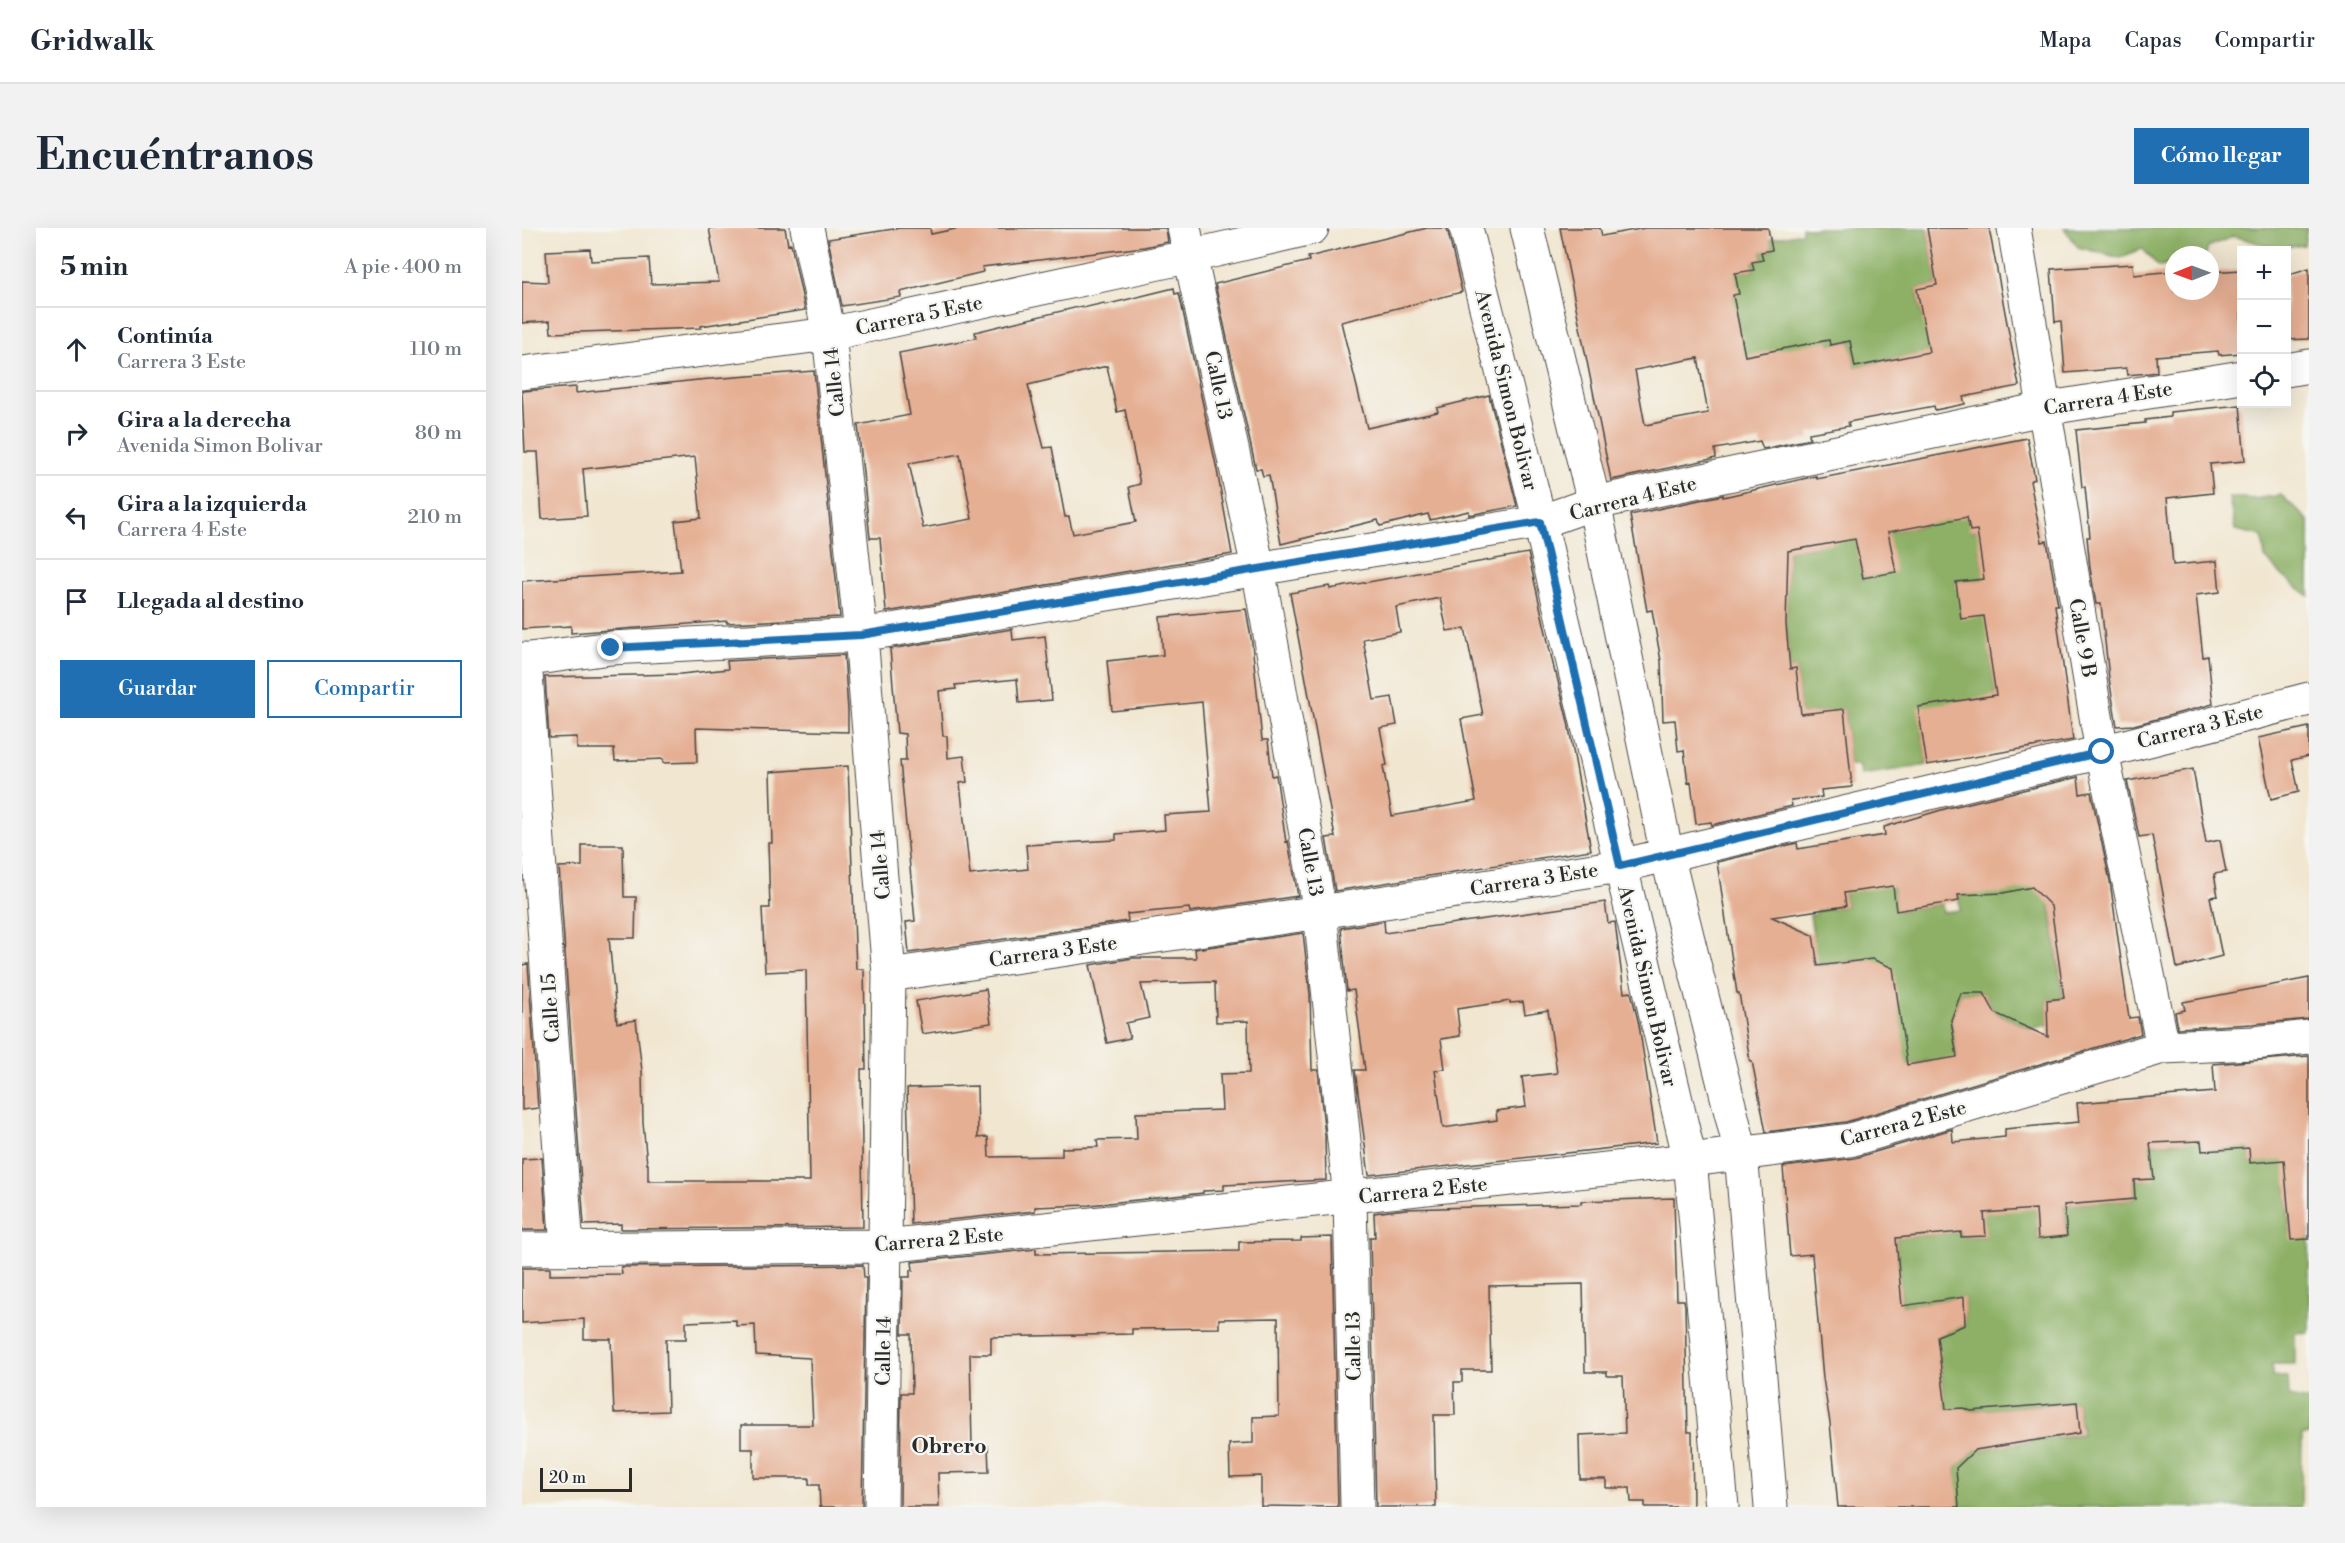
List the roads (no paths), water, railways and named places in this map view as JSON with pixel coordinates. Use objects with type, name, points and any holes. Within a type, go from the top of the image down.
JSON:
[{"type":"street","name":"Calle 14","points":[[807,228],[829,334],[861,635],[889,975],[881,1507]]},
{"type":"street","name":"Carrera 5 Este","points":[[522,373],[829,334],[1187,242],[1312,228]]},
{"type":"street","name":"Avenida Simon Bolivar","points":[[1466,228],[1540,522],[1690,1160],[1722,1507]]},
{"type":"street","points":[[1527,228],[1594,503],[1667,855],[1741,1153],[1771,1507]]},
{"type":"street","name":"Calle 9 B","points":[[2014,228],[2102,752],[2163,1047]]},
{"type":"street","name":"Calle 13","points":[[1187,242],[1258,568],[1320,912],[1350,1198],[1357,1507]]},
{"type":"street","points":[[2291,369],[2309,366]]},
{"type":"street","name":"Carrera 4 Este","points":[[523,660],[611,648],[861,635],[1540,522],[1594,503],[2043,409],[2237,378]]},
{"type":"street","name":"Calle 15","points":[[523,660],[567,1249]]},
{"type":"street","name":"Carrera 3 Este","points":[[889,975],[1620,866],[2102,752],[2309,699]]},
{"type":"street","name":"Carrera 2 Este","points":[[522,1249],[885,1246],[1690,1160],[1850,1140],[2163,1047],[2254,1043],[2309,1037]]},
{"type":"district","name":"Obrero","points":[[949,1446]]}]
